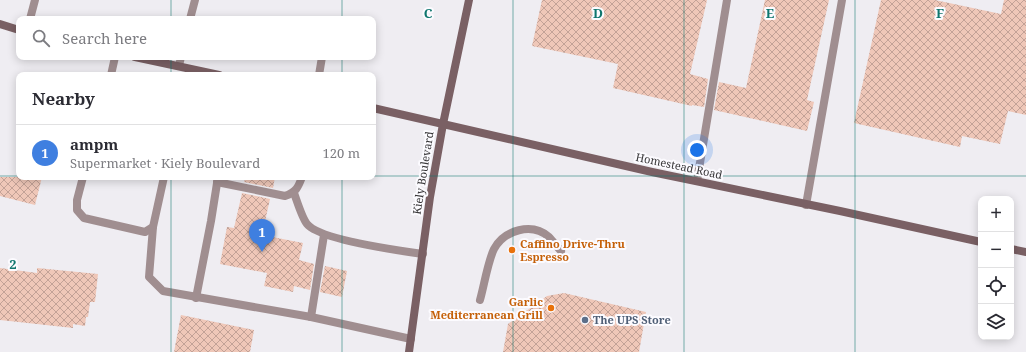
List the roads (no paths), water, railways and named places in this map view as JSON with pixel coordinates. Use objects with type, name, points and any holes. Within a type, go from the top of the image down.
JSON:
[{"type":"main road","name":"Kiely Boulevard","points":[[409,352],[430,197],[468,0]]},
{"type":"main road","points":[[0,24],[16,29]]},
{"type":"main road","points":[[150,60],[206,72]]},
{"type":"main road","name":"Homestead Road","points":[[376,109],[806,205],[978,241]]},
{"type":"main road","points":[[1014,250],[1026,252]]},
{"type":"lane","points":[[31,16],[35,0]]},
{"type":"lane","points":[[191,16],[195,0]]},
{"type":"lane","points":[[698,181],[727,0]]},
{"type":"lane","points":[[806,205],[842,0]]},
{"type":"lane","points":[[112,72],[114,60]]},
{"type":"lane","points":[[179,66],[180,60]]},
{"type":"lane","points":[[320,72],[322,60]]},
{"type":"lane","points":[[82,180],[77,200],[77,210],[84,218],[145,232],[152,227]]},
{"type":"lane","points":[[163,180],[152,227],[148,277],[163,291],[311,317],[411,339]]},
{"type":"lane","points":[[196,298],[211,221],[217,180]]},
{"type":"lane","points":[[221,180],[285,196],[294,193],[299,187],[301,180]]},
{"type":"lane","points":[[294,193],[307,225],[324,235],[373,246],[423,254]]},
{"type":"lane","points":[[480,300],[493,250],[499,241],[523,229],[537,231],[548,236],[561,251]]},
{"type":"lane","points":[[311,317],[324,235]]},
{"type":"place","name":"Caffino Drive-Thru Espresso","points":[[512,250]]},
{"type":"place","name":"ampm","points":[[262,252]]},
{"type":"place","name":"Garlic Mediterranean Grill","points":[[551,308]]},
{"type":"place","name":"The UPS Store","points":[[585,320]]}]
